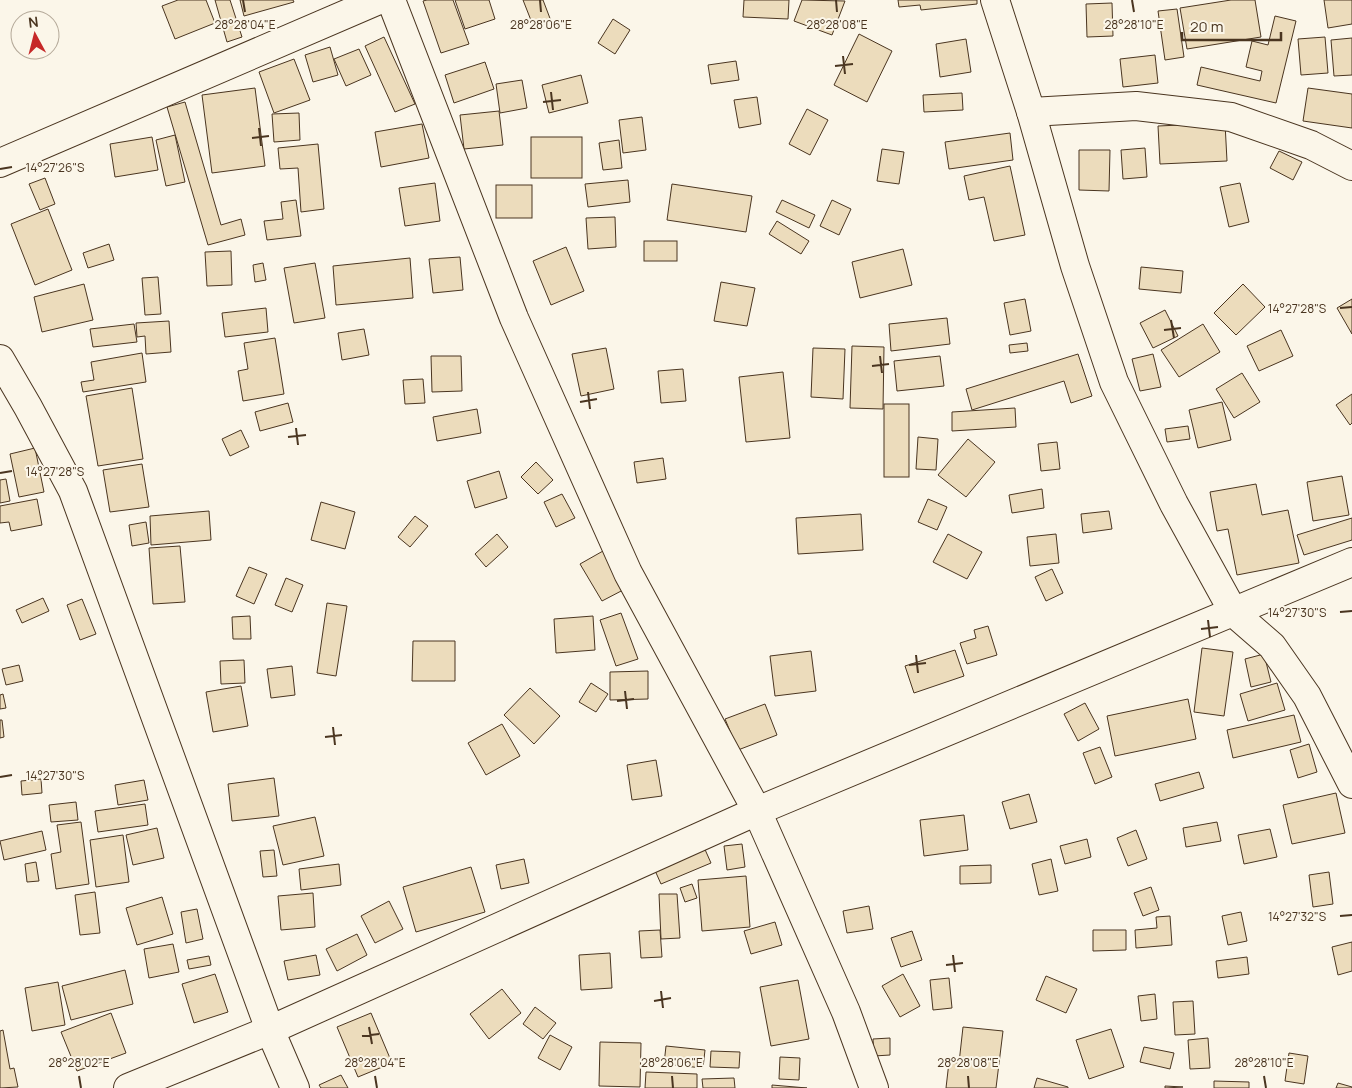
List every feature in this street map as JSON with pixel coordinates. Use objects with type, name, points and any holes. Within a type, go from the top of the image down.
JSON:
[{"type":"street","points":[[0,163],[379,0]]},
{"type":"street","points":[[391,0],[514,318],[624,564],[757,811],[846,1012],[874,1088]]},
{"type":"street","points":[[995,0],[1031,112],[1075,266],[1114,382],[1174,504],[1234,613],[1272,646],[1292,674],[1307,696],[1352,784]]},
{"type":"street","points":[[1031,112],[1136,106],[1231,116],[1311,145],[1352,166]]},
{"type":"street","points":[[0,359],[73,491],[270,1030],[295,1088]]},
{"type":"street","points":[[128,1088],[270,1030],[757,811],[1352,562]]},
{"type":"building","points":[[178,0],[206,0],[215,23],[175,39],[162,6]]},
{"type":"building","points":[[215,0],[230,0],[242,37],[227,42]]},
{"type":"building","points":[[240,0],[293,0],[294,2],[244,16]]},
{"type":"building","points":[[453,0],[469,44],[441,53],[423,1]]},
{"type":"building","points":[[455,0],[489,0],[495,19],[465,29]]},
{"type":"building","points":[[523,0],[543,0],[551,21],[534,28]]},
{"type":"building","points":[[744,0],[789,0],[788,19],[743,17]]},
{"type":"building","points":[[802,0],[845,1],[832,35],[794,21]]},
{"type":"building","points":[[898,0],[977,0],[977,4],[921,10],[920,5],[899,7]]},
{"type":"building","points":[[1231,0],[1255,0],[1261,37],[1187,49],[1180,8]]},
{"type":"building","points":[[1324,0],[1352,0],[1352,24],[1328,28]]},
{"type":"building","points":[[1112,3],[1113,36],[1087,37],[1086,4]]},
{"type":"building","points":[[1177,9],[1184,57],[1165,60],[1158,11]]},
{"type":"building","points":[[1275,16],[1296,21],[1276,103],[1197,85],[1201,67],[1260,81],[1262,71],[1246,67],[1252,41],[1268,45]]},
{"type":"building","points":[[613,19],[630,30],[615,54],[598,43]]},
{"type":"building","points":[[859,34],[892,51],[867,102],[834,85]]},
{"type":"building","points":[[384,37],[415,104],[395,112],[365,46]]},
{"type":"building","points":[[1325,37],[1328,73],[1301,75],[1298,39]]},
{"type":"building","points":[[1352,38],[1352,75],[1334,76],[1331,40]]},
{"type":"building","points":[[966,39],[971,72],[940,77],[936,44]]},
{"type":"building","points":[[330,47],[338,75],[313,82],[305,55]]},
{"type":"building","points":[[359,49],[371,75],[346,86],[334,59]]},
{"type":"building","points":[[1155,55],[1158,83],[1123,87],[1120,59]]},
{"type":"building","points":[[294,59],[310,100],[274,113],[259,72]]},
{"type":"building","points":[[736,61],[739,80],[711,84],[708,65]]},
{"type":"building","points":[[485,62],[494,89],[454,103],[445,75]]},
{"type":"building","points":[[581,75],[588,103],[549,113],[542,85]]},
{"type":"building","points":[[522,80],[527,108],[500,113],[496,84]]},
{"type":"building","points":[[255,88],[265,166],[212,173],[202,95]]},
{"type":"building","points":[[1308,88],[1352,94],[1352,128],[1303,121]]},
{"type":"building","points":[[962,93],[963,110],[924,112],[923,95]]},
{"type":"building","points":[[757,97],[761,124],[739,128],[734,100]]},
{"type":"building","points":[[185,102],[221,225],[241,219],[245,235],[208,245],[167,107]]},
{"type":"building","points":[[807,109],[828,120],[810,155],[789,144]]},
{"type":"building","points":[[499,111],[503,145],[464,149],[460,115]]},
{"type":"building","points":[[299,113],[300,140],[274,142],[272,114]]},
{"type":"building","points":[[642,117],[646,150],[623,153],[619,120]]},
{"type":"building","points":[[1225,123],[1227,161],[1160,164],[1158,126]]},
{"type":"building","points":[[422,124],[429,158],[381,167],[375,132]]},
{"type":"building","points":[[1010,133],[1013,160],[949,169],[945,142]]},
{"type":"building","points":[[175,135],[185,182],[166,186],[156,140]]},
{"type":"building","points":[[152,137],[158,170],[115,177],[110,144]]},
{"type":"building","points":[[531,137],[582,137],[582,178],[531,178]]},
{"type":"building","points":[[619,140],[622,168],[603,170],[599,143]]},
{"type":"building","points":[[318,144],[324,209],[301,212],[298,168],[280,169],[278,148]]},
{"type":"building","points":[[1145,148],[1147,177],[1123,179],[1121,150]]},
{"type":"building","points":[[882,149],[904,152],[899,184],[877,181]]},
{"type":"building","points":[[1079,150],[1110,150],[1109,191],[1079,190]]},
{"type":"building","points":[[1279,151],[1302,162],[1293,180],[1270,168]]},
{"type":"building","points":[[1010,166],[1025,235],[994,241],[984,197],[969,200],[964,176]]},
{"type":"building","points":[[45,178],[55,204],[40,210],[29,184]]},
{"type":"building","points":[[628,180],[630,202],[588,207],[585,184]]},
{"type":"building","points":[[435,183],[440,221],[405,226],[399,188]]},
{"type":"building","points":[[1240,183],[1249,222],[1229,227],[1220,187]]},
{"type":"building","points":[[672,184],[752,196],[746,232],[667,220]]},
{"type":"building","points":[[496,185],[532,185],[532,218],[496,218]]},
{"type":"building","points":[[296,200],[301,236],[267,240],[264,221],[283,219],[281,202]]},
{"type":"building","points":[[782,200],[815,215],[809,228],[776,212]]},
{"type":"building","points":[[832,200],[851,209],[839,235],[820,226]]},
{"type":"building","points":[[48,209],[72,270],[35,285],[11,224]]},
{"type":"building","points":[[615,217],[616,247],[588,249],[586,218]]},
{"type":"building","points":[[777,221],[809,241],[801,254],[769,234]]},
{"type":"building","points":[[644,241],[677,241],[677,261],[644,261]]},
{"type":"building","points":[[109,244],[114,260],[88,268],[83,253]]},
{"type":"building","points":[[566,247],[584,291],[551,305],[533,261]]},
{"type":"building","points":[[903,249],[912,285],[860,298],[852,262]]},
{"type":"building","points":[[231,251],[232,285],[207,286],[205,252]]},
{"type":"building","points":[[460,257],[463,290],[433,293],[429,259]]},
{"type":"building","points":[[410,258],[413,298],[336,305],[333,266]]},
{"type":"building","points":[[263,263],[266,280],[255,282],[253,265]]},
{"type":"building","points":[[315,263],[325,318],[294,323],[284,268]]},
{"type":"building","points":[[1141,267],[1183,271],[1181,293],[1139,289]]},
{"type":"building","points":[[158,277],[161,314],[145,315],[142,278]]},
{"type":"building","points":[[721,282],[755,288],[747,326],[714,321]]},
{"type":"building","points":[[84,284],[93,320],[42,332],[34,297]]},
{"type":"building","points":[[1243,284],[1265,307],[1236,335],[1214,313]]},
{"type":"building","points":[[1025,299],[1031,331],[1010,335],[1004,303]]},
{"type":"building","points":[[1352,299],[1352,334],[1337,308]]},
{"type":"building","points":[[266,308],[268,332],[225,337],[222,313]]},
{"type":"building","points":[[1165,310],[1178,336],[1153,348],[1140,323]]},
{"type":"building","points":[[947,318],[950,344],[891,351],[889,324]]},
{"type":"building","points":[[169,321],[171,352],[146,354],[145,336],[137,337],[136,323]]},
{"type":"building","points":[[134,324],[137,342],[93,347],[90,329]]},
{"type":"building","points":[[1203,324],[1220,352],[1179,377],[1161,350]]},
{"type":"building","points":[[364,329],[369,355],[342,360],[338,333]]},
{"type":"building","points":[[1281,330],[1293,356],[1259,371],[1247,346]]},
{"type":"building","points":[[275,338],[284,394],[243,401],[238,371],[248,369],[244,343]]},
{"type":"building","points":[[1027,343],[1028,351],[1010,353],[1009,345]]},
{"type":"building","points":[[852,346],[884,347],[883,409],[850,408]]},
{"type":"building","points":[[606,348],[614,389],[581,396],[572,354]]},
{"type":"building","points":[[813,348],[845,349],[843,399],[811,397]]},
{"type":"building","points":[[142,353],[146,382],[83,392],[81,382],[94,380],[91,362]]},
{"type":"building","points":[[1078,354],[1092,396],[1071,403],[1064,381],[972,410],[966,389]]},
{"type":"building","points":[[1153,354],[1161,387],[1140,391],[1132,359]]},
{"type":"building","points":[[431,356],[461,356],[462,391],[432,392]]},
{"type":"building","points":[[940,356],[944,386],[897,391],[894,361]]},
{"type":"building","points":[[683,369],[686,401],[661,403],[658,371]]},
{"type":"building","points":[[783,372],[790,438],[746,442],[739,377]]},
{"type":"building","points":[[1242,373],[1260,402],[1234,418],[1216,389]]},
{"type":"building","points":[[423,379],[425,403],[405,404],[403,380]]},
{"type":"building","points":[[132,388],[143,459],[98,466],[86,396]]},
{"type":"building","points":[[1352,394],[1352,423],[1350,425],[1336,405]]},
{"type":"building","points":[[1222,402],[1231,440],[1198,448],[1189,410]]},
{"type":"building","points":[[288,403],[293,422],[260,431],[255,412]]},
{"type":"building","points":[[884,404],[909,404],[909,477],[884,477]]},
{"type":"building","points":[[1015,408],[1016,427],[952,431],[952,412]]},
{"type":"building","points":[[477,409],[481,433],[437,441],[433,417]]},
{"type":"building","points":[[1188,426],[1190,439],[1167,442],[1165,429]]},
{"type":"building","points":[[241,430],[249,447],[230,456],[222,439]]},
{"type":"building","points":[[918,437],[938,439],[936,470],[916,469]]},
{"type":"building","points":[[968,439],[995,462],[966,497],[938,475]]},
{"type":"building","points":[[1057,442],[1060,469],[1041,471],[1038,444]]},
{"type":"building","points":[[35,448],[44,492],[19,497],[10,454]]},
{"type":"building","points":[[663,458],[666,479],[637,483],[634,462]]},
{"type":"building","points":[[536,462],[553,480],[538,494],[521,477]]},
{"type":"building","points":[[142,464],[149,507],[110,512],[103,470]]},
{"type":"building","points":[[499,471],[507,498],[475,508],[467,481]]},
{"type":"building","points":[[1342,476],[1349,515],[1313,521],[1307,482]]},
{"type":"building","points":[[6,479],[10,501],[0,503],[0,480]]},
{"type":"building","points":[[1256,484],[1262,515],[1288,510],[1299,563],[1237,575],[1228,529],[1217,531],[1210,492]]},
{"type":"building","points":[[1042,489],[1044,508],[1012,513],[1009,495]]},
{"type":"building","points":[[562,494],[575,518],[556,527],[544,502]]},
{"type":"building","points":[[37,499],[42,525],[11,531],[9,522],[0,523],[0,506]]},
{"type":"building","points":[[928,499],[947,507],[937,530],[918,522]]},
{"type":"building","points":[[321,502],[355,512],[345,549],[311,540]]},
{"type":"building","points":[[209,511],[211,540],[151,545],[150,516]]},
{"type":"building","points":[[1109,511],[1112,529],[1083,533],[1081,514]]},
{"type":"building","points":[[861,514],[863,550],[798,554],[796,518]]},
{"type":"building","points":[[415,516],[428,526],[410,547],[398,537]]},
{"type":"building","points":[[1352,518],[1352,540],[1304,555],[1297,535]]},
{"type":"building","points":[[146,522],[149,543],[132,546],[129,525]]},
{"type":"building","points":[[497,534],[508,547],[486,567],[475,554]]},
{"type":"building","points":[[948,534],[982,552],[967,579],[933,562]]},
{"type":"building","points":[[1056,534],[1059,563],[1030,566],[1027,537]]},
{"type":"building","points":[[180,546],[185,602],[153,604],[149,548]]},
{"type":"building","points":[[603,551],[625,589],[602,601],[580,564]]},
{"type":"building","points":[[249,567],[267,574],[254,604],[236,596]]},
{"type":"building","points":[[1052,569],[1063,593],[1046,601],[1035,577]]},
{"type":"building","points":[[286,578],[303,585],[292,612],[275,605]]},
{"type":"building","points":[[43,598],[49,611],[22,623],[16,610]]},
{"type":"building","points":[[82,599],[96,634],[80,640],[67,605]]},
{"type":"building","points":[[327,603],[347,606],[336,676],[317,673]]},
{"type":"building","points":[[621,613],[638,659],[616,666],[600,620]]},
{"type":"building","points":[[250,616],[251,639],[233,639],[232,617]]},
{"type":"building","points":[[593,616],[595,650],[556,653],[554,619]]},
{"type":"building","points":[[988,626],[997,655],[967,664],[960,643],[976,638],[974,630]]},
{"type":"building","points":[[413,641],[455,641],[455,681],[412,681]]},
{"type":"building","points":[[1202,648],[1233,652],[1224,716],[1194,712]]},
{"type":"building","points":[[955,650],[964,676],[914,693],[905,666]]},
{"type":"building","points":[[811,651],[816,691],[775,696],[770,656]]},
{"type":"building","points":[[1264,654],[1271,682],[1251,687],[1245,659]]},
{"type":"building","points":[[244,660],[245,683],[221,684],[220,661]]},
{"type":"building","points":[[19,665],[23,681],[6,685],[2,669]]},
{"type":"building","points":[[292,666],[295,695],[271,698],[267,669]]},
{"type":"building","points":[[648,671],[648,699],[610,700],[610,672]]},
{"type":"building","points":[[591,683],[608,694],[596,712],[579,702]]},
{"type":"building","points":[[1277,683],[1285,710],[1248,721],[1240,694]]},
{"type":"building","points":[[241,686],[248,726],[213,732],[206,692]]},
{"type":"building","points":[[530,688],[560,716],[534,744],[504,715]]},
{"type":"building","points":[[3,694],[6,708],[0,709],[0,695]]},
{"type":"building","points":[[1188,699],[1196,739],[1115,756],[1107,716]]},
{"type":"building","points":[[1085,703],[1099,729],[1078,741],[1064,714]]},
{"type":"building","points":[[765,704],[777,735],[738,750],[725,719]]},
{"type":"building","points":[[1294,715],[1301,742],[1233,758],[1227,730]]},
{"type":"building","points":[[0,720],[2,720],[4,737],[0,738]]},
{"type":"building","points":[[502,724],[520,756],[486,775],[468,743]]},
{"type":"building","points":[[1309,744],[1317,772],[1298,778],[1290,750]]},
{"type":"building","points":[[1100,747],[1112,777],[1095,784],[1083,753]]},
{"type":"building","points":[[656,760],[662,796],[632,800],[627,765]]},
{"type":"building","points":[[1199,772],[1204,788],[1160,801],[1155,784]]},
{"type":"building","points":[[274,778],[279,816],[232,821],[228,784]]},
{"type":"building","points":[[41,779],[42,793],[22,795],[21,781]]},
{"type":"building","points":[[144,780],[148,800],[118,805],[115,785]]},
{"type":"building","points":[[1336,793],[1345,833],[1292,844],[1283,805]]},
{"type":"building","points":[[1029,794],[1037,822],[1010,829],[1002,802]]},
{"type":"building","points":[[76,802],[78,820],[51,822],[49,805]]},
{"type":"building","points":[[145,804],[148,825],[98,832],[95,811]]},
{"type":"building","points":[[964,815],[968,850],[924,856],[920,820]]},
{"type":"building","points":[[315,817],[324,856],[283,865],[273,826]]},
{"type":"building","points":[[81,822],[89,884],[56,889],[51,854],[61,852],[57,825]]},
{"type":"building","points":[[1217,822],[1221,841],[1186,847],[1183,828]]},
{"type":"building","points":[[157,828],[164,858],[133,865],[126,835]]},
{"type":"building","points":[[1270,829],[1277,857],[1244,864],[1238,835]]},
{"type":"building","points":[[1136,830],[1147,859],[1128,866],[1117,838]]},
{"type":"building","points":[[42,831],[46,850],[4,860],[0,841]]},
{"type":"building","points":[[123,835],[129,882],[96,887],[90,840]]},
{"type":"building","points":[[1087,839],[1091,857],[1065,864],[1060,846]]},
{"type":"building","points":[[742,844],[745,867],[727,870],[724,846]]},
{"type":"building","points":[[703,845],[711,863],[661,884],[653,866]]},
{"type":"building","points":[[274,850],[277,876],[263,877],[260,851]]},
{"type":"building","points":[[524,859],[529,883],[501,889],[496,865]]},
{"type":"building","points":[[1051,859],[1058,891],[1039,895],[1032,864]]},
{"type":"building","points":[[36,862],[39,881],[27,882],[25,864]]},
{"type":"building","points":[[339,864],[341,885],[301,890],[299,869]]},
{"type":"building","points":[[991,865],[991,883],[960,884],[960,866]]},
{"type":"building","points":[[471,867],[485,912],[416,932],[403,887]]},
{"type":"building","points":[[1329,872],[1333,904],[1313,907],[1309,875]]},
{"type":"building","points":[[746,876],[750,927],[702,931],[698,880]]},
{"type":"building","points":[[692,884],[697,898],[685,902],[680,888]]},
{"type":"building","points":[[1151,887],[1159,910],[1143,916],[1134,893]]},
{"type":"building","points":[[95,892],[100,933],[80,935],[75,895]]},
{"type":"building","points":[[313,893],[315,927],[281,930],[278,896]]},
{"type":"building","points":[[659,894],[677,894],[680,938],[661,939]]},
{"type":"building","points":[[162,897],[173,934],[137,945],[126,908]]},
{"type":"building","points":[[389,901],[403,929],[375,943],[361,916]]},
{"type":"building","points":[[869,906],[873,929],[847,933],[843,911]]},
{"type":"building","points":[[197,909],[203,939],[186,943],[181,912]]},
{"type":"building","points":[[1241,912],[1247,941],[1228,945],[1222,916]]},
{"type":"building","points":[[1170,916],[1172,945],[1136,948],[1135,930],[1157,928],[1156,917]]},
{"type":"building","points":[[775,922],[782,945],[751,954],[744,931]]},
{"type":"building","points":[[660,930],[662,957],[641,958],[639,931]]},
{"type":"building","points":[[1093,930],[1126,930],[1126,950],[1093,951]]},
{"type":"building","points":[[912,931],[922,960],[901,967],[891,938]]},
{"type":"building","points":[[357,934],[367,955],[337,971],[326,949]]},
{"type":"building","points":[[1352,942],[1352,971],[1338,975],[1332,947]]},
{"type":"building","points":[[173,944],[179,972],[149,978],[144,949]]},
{"type":"building","points":[[610,953],[612,988],[581,990],[579,955]]},
{"type":"building","points":[[316,955],[320,975],[288,980],[284,961]]},
{"type":"building","points":[[209,956],[211,965],[189,969],[187,960]]},
{"type":"building","points":[[1247,957],[1249,974],[1218,978],[1216,961]]},
{"type":"building","points":[[125,970],[133,1004],[71,1020],[62,986]]},
{"type":"building","points":[[215,974],[228,1012],[194,1023],[182,984]]},
{"type":"building","points":[[903,974],[920,1006],[900,1017],[882,986]]},
{"type":"building","points":[[1046,976],[1077,989],[1066,1013],[1036,1000]]},
{"type":"building","points":[[949,978],[952,1008],[933,1010],[930,980]]},
{"type":"building","points":[[798,980],[809,1039],[771,1046],[760,987]]},
{"type":"building","points":[[58,982],[65,1025],[32,1031],[25,988]]},
{"type":"building","points":[[502,989],[521,1013],[489,1039],[470,1014]]},
{"type":"building","points":[[1155,994],[1157,1019],[1141,1021],[1138,996]]},
{"type":"building","points":[[1193,1001],[1195,1034],[1175,1035],[1173,1002]]},
{"type":"building","points":[[535,1007],[556,1023],[543,1039],[523,1024]]},
{"type":"building","points":[[111,1013],[126,1053],[77,1071],[61,1032]]},
{"type":"building","points":[[371,1013],[392,1063],[358,1077],[337,1027]]},
{"type":"building","points":[[963,1027],[1003,1031],[996,1088],[946,1088],[949,1062],[959,1063]]},
{"type":"building","points":[[1111,1029],[1124,1067],[1089,1079],[1076,1040]]},
{"type":"building","points":[[3,1030],[10,1069],[14,1068],[18,1087],[0,1088],[0,1031]]},
{"type":"building","points":[[550,1035],[572,1047],[560,1070],[538,1058]]},
{"type":"building","points":[[890,1038],[890,1055],[874,1056],[873,1039]]},
{"type":"building","points":[[1208,1038],[1210,1068],[1190,1069],[1188,1040]]},
{"type":"building","points":[[600,1042],[641,1043],[640,1087],[599,1086]]},
{"type":"building","points":[[666,1046],[705,1050],[703,1068],[664,1064]]},
{"type":"building","points":[[1144,1047],[1174,1053],[1170,1069],[1140,1062]]},
{"type":"building","points":[[711,1051],[740,1052],[739,1068],[710,1067]]},
{"type":"building","points":[[1289,1053],[1308,1056],[1304,1084],[1285,1081]]},
{"type":"building","points":[[780,1057],[800,1058],[799,1080],[779,1079]]},
{"type":"building","points":[[646,1072],[697,1074],[697,1088],[645,1088]]},
{"type":"building","points":[[341,1075],[348,1088],[321,1088],[319,1085]]},
{"type":"building","points":[[734,1078],[735,1088],[703,1088],[702,1079]]},
{"type":"building","points":[[1037,1078],[1068,1087],[1068,1088],[1034,1088]]},
{"type":"building","points":[[1214,1081],[1249,1082],[1249,1088],[1214,1088]]},
{"type":"building","points":[[1338,1083],[1352,1087],[1352,1088],[1336,1088]]},
{"type":"building","points":[[772,1085],[807,1088],[772,1088]]},
{"type":"building","points":[[1165,1086],[1183,1087],[1165,1088]]}]
